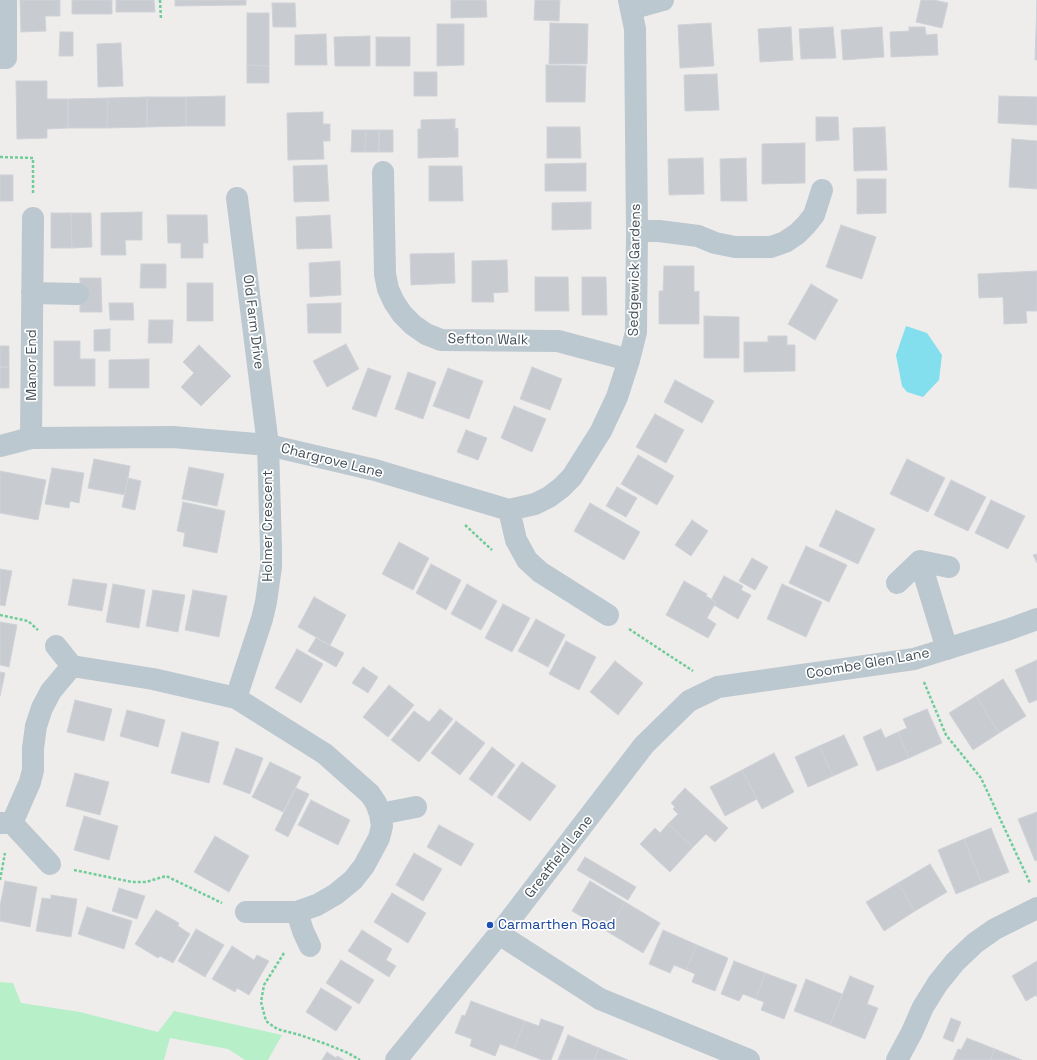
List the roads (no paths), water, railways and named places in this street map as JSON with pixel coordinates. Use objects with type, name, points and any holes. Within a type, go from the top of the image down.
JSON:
[{"type":"street","points":[[0,58],[6,58],[6,0]]},
{"type":"street","points":[[630,4],[663,0]]},
{"type":"street","name":"Sedgewick Gardens","points":[[509,510],[535,504],[549,497],[572,477],[601,432],[617,397],[636,332],[637,232],[635,29],[630,4]]},
{"type":"street","name":"Sefton Walk","points":[[383,172],[385,274],[388,289],[394,302],[402,314],[413,325],[426,334],[441,340],[558,341],[629,360]]},
{"type":"street","points":[[637,232],[659,231],[698,236],[715,243],[735,247],[771,247],[785,242],[797,234],[806,225],[814,215],[822,190]]},
{"type":"street","name":"Old Farm Drive","points":[[237,198],[268,445]]},
{"type":"street","name":"Manor End","points":[[31,438],[32,218]]},
{"type":"street","points":[[32,292],[78,294]]},
{"type":"street","name":"Chargrove Lane","points":[[0,446],[31,438],[173,437],[268,445],[375,470],[509,510]]},
{"type":"street","name":"Holmer Crescent","points":[[236,698],[262,619],[269,584],[271,549],[268,445]]},
{"type":"street","points":[[509,510],[516,540],[527,560],[540,572],[608,616]]},
{"type":"street","points":[[920,561],[949,567]]},
{"type":"street","points":[[898,583],[920,561]]},
{"type":"street","points":[[920,561],[947,649]]},
{"type":"street","name":"Coombe Glen Lane","points":[[718,687],[914,659],[1037,619]]},
{"type":"street","points":[[56,646],[72,666],[153,679],[236,698],[325,754],[370,794],[376,803],[380,814],[382,826],[379,838],[364,866],[353,880],[324,902],[303,930],[246,912]]},
{"type":"street","points":[[50,864],[6,823],[30,782],[33,770],[33,748],[36,726],[42,708],[51,691],[72,666]]},
{"type":"street","name":"Greatfield Lane","points":[[396,1060],[499,934],[644,745],[689,701],[718,687]]},
{"type":"street","points":[[380,814],[416,807]]},
{"type":"street","points":[[897,1060],[912,1032],[923,1006],[938,983],[955,962],[975,943],[995,929],[1037,908]]},
{"type":"street","points":[[499,934],[600,999],[749,1060]]},
{"type":"water","points":[[906,326],[927,333],[942,355],[939,380],[923,397],[907,392],[902,386],[896,355]]},
{"type":"place","name":"Carmarthen Road","points":[[490,925]]}]
